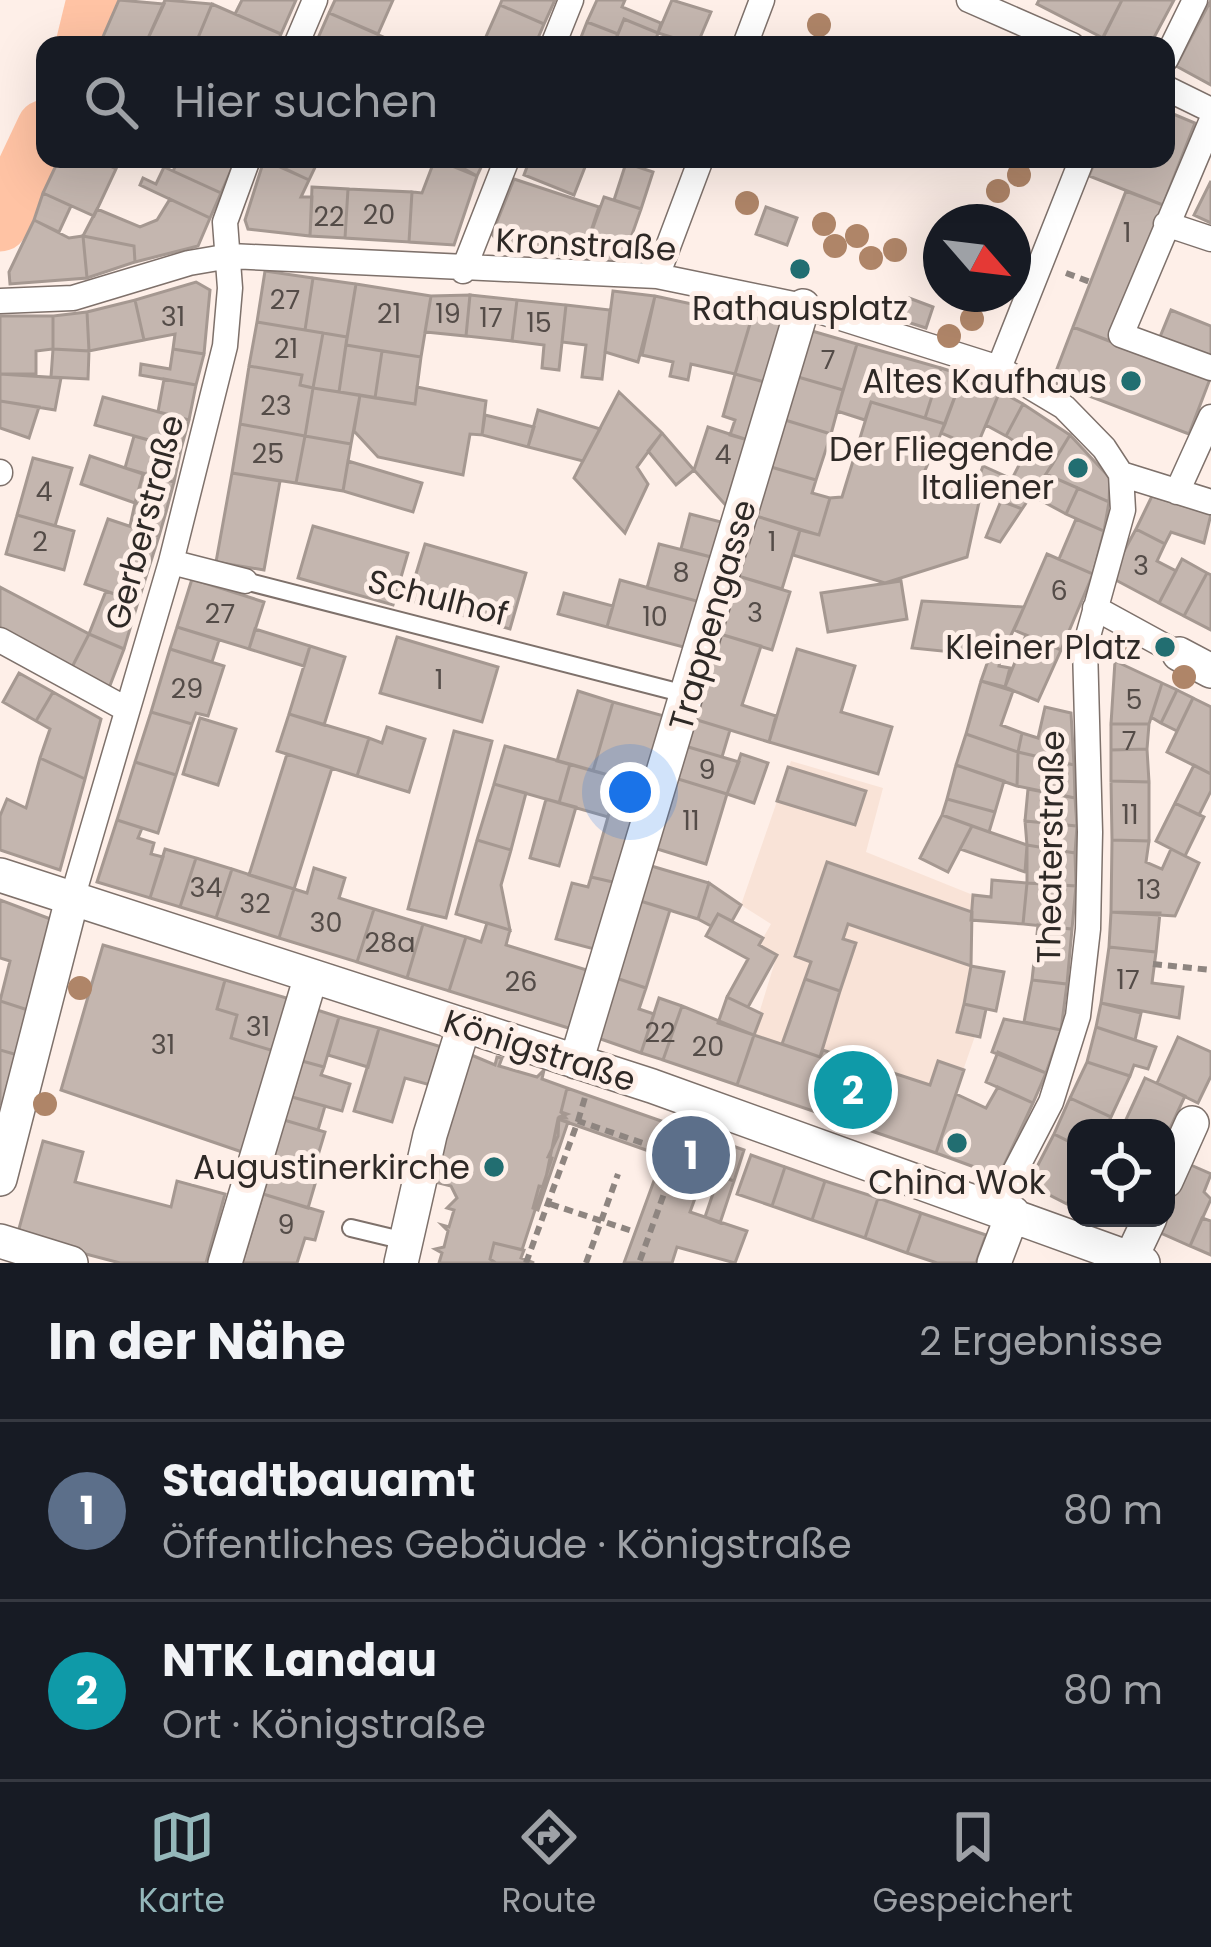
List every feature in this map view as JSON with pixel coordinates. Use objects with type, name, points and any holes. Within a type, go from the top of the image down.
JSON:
[{"type":"street","points":[[300,36],[315,0]]},
{"type":"street","points":[[557,36],[571,0]]},
{"type":"street","points":[[748,36],[762,0]]},
{"type":"street","points":[[968,0],[1022,10],[1059,36]]},
{"type":"street","points":[[1175,41],[1196,0]]},
{"type":"street","points":[[1175,92],[1211,110]]},
{"type":"street","points":[[1211,122],[1120,335],[1211,368]]},
{"type":"street","name":"Gerberstraße","points":[[72,899],[171,562],[225,346],[230,256],[224,222],[245,168]]},
{"type":"street","points":[[463,271],[503,168]]},
{"type":"street","points":[[656,276],[698,168]]},
{"type":"street","points":[[999,368],[1078,168]]},
{"type":"street","points":[[1166,224],[1211,239]]},
{"type":"street","name":"Kronstraße","points":[[0,301],[73,298],[189,262],[230,256],[463,271],[656,276],[802,306],[999,368],[1064,407],[1104,448],[1120,474]]},
{"type":"street","name":"Trappengasse","points":[[576,1062],[802,306]]},
{"type":"street","points":[[1177,492],[1211,417]]},
{"type":"street","points":[[1120,474],[1211,502]]},
{"type":"street","name":"Theaterstraße","points":[[1004,1210],[1051,1102],[1078,1016],[1088,910],[1085,647],[1123,510],[1120,474]]},
{"type":"street","name":"Schulhof","points":[[171,562],[244,581]]},
{"type":"street","points":[[1095,608],[1211,670]]},
{"type":"street","points":[[0,640],[126,710]]},
{"type":"street","name":"Königstraße","points":[[0,875],[576,1062],[1004,1210],[1137,1261]]},
{"type":"street","points":[[0,1179],[72,899]]},
{"type":"street","points":[[225,1263],[311,976]]},
{"type":"street","points":[[403,1252],[464,1025]]},
{"type":"street","points":[[1175,1161],[1192,1123]]},
{"type":"street","points":[[994,1263],[1004,1210]]},
{"type":"street","points":[[1137,1261],[1147,1227]]},
{"type":"street","points":[[0,1241],[71,1263]]},
{"type":"lane","name":"Schulhof","points":[[244,581],[689,695]]},
{"type":"lane","points":[[351,1228],[403,1252]]},
{"type":"path","points":[[1153,964],[1211,970]]},
{"type":"path","points":[[526,1263],[578,1120],[678,1155],[639,1263]]},
{"type":"path","points":[[586,1263],[618,1174]]},
{"type":"path","points":[[549,1204],[632,1231]]},
{"type":"shaded area","points":[[791,761],[883,788],[866,852],[973,895],[971,966],[958,1031],[975,1036],[934,1154],[737,1085],[777,955],[759,945],[771,924],[741,905]]},
{"type":"building","points":[[119,0],[164,4],[149,36],[103,36]]},
{"type":"building","points":[[165,0],[212,4],[199,36],[149,36]]},
{"type":"building","points":[[242,0],[296,0],[281,34],[235,14]]},
{"type":"building","points":[[335,0],[393,0],[378,34],[329,13]]},
{"type":"building","points":[[502,0],[555,0],[544,24],[500,5]]},
{"type":"building","points":[[597,0],[625,0],[622,7],[661,23],[658,33],[624,19],[618,34],[587,22]]},
{"type":"building","points":[[672,0],[711,12],[701,36],[658,33]]},
{"type":"building","points":[[1039,0],[1122,0],[1104,36],[1037,4]]},
{"type":"building","points":[[1122,0],[1174,0],[1155,36],[1104,36]]},
{"type":"building","points":[[1211,0],[1211,85],[1176,66]]},
{"type":"building","points":[[212,4],[281,34],[280,36],[199,36]]},
{"type":"building","points":[[500,5],[544,24],[539,36],[486,36]]},
{"type":"building","points":[[329,13],[381,36],[319,36]]},
{"type":"building","points":[[624,19],[658,33],[657,36],[617,36]]},
{"type":"building","points":[[587,22],[618,34],[617,36],[582,36]]},
{"type":"building","points":[[1175,115],[1195,123],[1163,205],[1089,176],[1092,168],[1175,168]]},
{"type":"building","points":[[55,168],[116,169],[94,216],[43,193]]},
{"type":"building","points":[[166,168],[221,193],[210,218],[140,185],[143,178],[156,184]]},
{"type":"building","points":[[174,168],[232,168],[221,193]]},
{"type":"building","points":[[261,168],[282,168],[309,180],[301,197],[312,197],[310,236],[248,229],[245,220]]},
{"type":"building","points":[[284,168],[315,168],[309,180]]},
{"type":"building","points":[[432,168],[457,168],[477,176],[454,245],[409,242],[412,192],[422,193]]},
{"type":"building","points":[[527,168],[585,168],[574,195],[524,175]]},
{"type":"building","points":[[624,168],[653,172],[641,209],[614,200]]},
{"type":"building","points":[[514,179],[599,207],[582,258],[501,246],[492,234]]},
{"type":"building","points":[[1211,181],[1211,223],[1194,215]]},
{"type":"building","points":[[312,187],[348,189],[345,238],[310,236]]},
{"type":"building","points":[[348,189],[412,192],[409,242],[345,238]]},
{"type":"building","points":[[1126,191],[1163,205],[1109,341],[1073,327]]},
{"type":"building","points":[[43,193],[71,206],[59,232],[34,220]]},
{"type":"building","points":[[604,197],[641,209],[621,266],[582,258]]},
{"type":"building","points":[[170,199],[210,218],[198,246],[135,262],[134,246],[83,236],[97,209],[140,227],[157,220]]},
{"type":"building","points":[[766,207],[797,218],[787,245],[756,234]]},
{"type":"building","points":[[34,220],[69,238],[83,236],[87,278],[10,284],[9,272]]},
{"type":"building","points":[[83,236],[134,246],[135,262],[87,278]]},
{"type":"building","points":[[265,271],[313,278],[305,330],[257,322]]},
{"type":"building","points":[[313,278],[356,284],[347,337],[305,330]]},
{"type":"building","points":[[196,282],[210,290],[204,354],[173,349],[175,334],[144,340],[135,300]]},
{"type":"building","points":[[356,284],[431,296],[421,357],[346,345]]},
{"type":"building","points":[[613,291],[655,296],[638,362],[605,352]]},
{"type":"building","points":[[470,295],[517,300],[512,341],[466,336]]},
{"type":"building","points":[[470,295],[466,336],[425,332],[431,296]]},
{"type":"building","points":[[655,296],[752,317],[735,374],[691,364],[688,380],[670,376],[673,362],[642,355]]},
{"type":"building","points":[[909,298],[923,303],[923,312],[931,312],[926,328],[901,320]]},
{"type":"building","points":[[135,300],[144,340],[89,351],[87,312]]},
{"type":"building","points":[[517,300],[566,305],[559,370],[542,368],[544,345],[512,341]]},
{"type":"building","points":[[566,305],[610,310],[602,379],[582,377],[586,345],[562,342]]},
{"type":"building","points":[[1171,310],[1211,326],[1211,357],[1160,337]]},
{"type":"building","points":[[87,312],[89,351],[53,349],[53,316]]},
{"type":"building","points":[[0,316],[53,316],[53,349],[36,351],[36,374],[0,374]]},
{"type":"building","points":[[752,317],[781,324],[768,383],[735,374]]},
{"type":"building","points":[[257,322],[323,333],[313,388],[300,385],[302,375],[249,366]]},
{"type":"building","name":"Altes Kaufhaus","points":[[1073,327],[1210,379],[1189,434],[1052,382]]},
{"type":"building","points":[[812,331],[857,344],[843,390],[798,377]]},
{"type":"building","points":[[323,333],[347,337],[339,392],[313,388]]},
{"type":"building","points":[[857,344],[941,368],[925,418],[871,402],[865,420],[837,411]]},
{"type":"building","points":[[346,345],[382,351],[375,398],[339,392]]},
{"type":"building","points":[[53,349],[89,351],[88,379],[51,377]]},
{"type":"building","points":[[173,349],[204,354],[196,385],[140,375],[141,364],[170,369]]},
{"type":"building","points":[[382,351],[421,357],[415,404],[375,398]]},
{"type":"building","points":[[249,366],[302,375],[300,385],[313,388],[305,436],[240,424]]},
{"type":"building","points":[[941,368],[963,375],[945,424],[925,418]]},
{"type":"building","points":[[0,374],[61,378],[55,410],[0,401]]},
{"type":"building","points":[[735,374],[768,383],[751,441],[730,435],[735,420],[723,416]]},
{"type":"building","points":[[963,375],[1000,391],[976,448],[941,433]]},
{"type":"building","points":[[798,377],[843,390],[831,434],[785,420]]},
{"type":"building","points":[[164,379],[196,385],[189,420],[158,412]]},
{"type":"building","points":[[417,387],[486,401],[482,435],[470,434],[463,475],[378,457],[354,431],[360,395],[415,404]]},
{"type":"building","points":[[313,388],[360,395],[351,444],[305,436]]},
{"type":"building","points":[[1000,391],[1023,404],[1006,436],[986,425]]},
{"type":"building","points":[[619,392],[662,433],[637,467],[648,484],[625,533],[574,478]]},
{"type":"building","points":[[103,397],[189,420],[181,449],[95,425]]},
{"type":"building","points":[[0,401],[39,407],[29,438],[0,428]]},
{"type":"building","points":[[871,402],[945,424],[923,475],[981,493],[967,557],[885,583],[793,555],[800,530],[819,535],[830,498],[842,497]]},
{"type":"building","points":[[1023,404],[1070,435],[1052,465],[1006,436]]},
{"type":"building","points":[[538,410],[600,429],[583,461],[528,447]]},
{"type":"building","points":[[485,415],[534,427],[528,447],[482,435]]},
{"type":"building","points":[[785,420],[831,434],[816,480],[771,467]]},
{"type":"building","points":[[240,424],[305,436],[296,483],[232,473]]},
{"type":"building","points":[[708,427],[751,441],[731,511],[694,470]]},
{"type":"building","points":[[662,433],[694,470],[676,485],[648,451]]},
{"type":"building","points":[[1070,435],[1110,478],[1109,502],[1046,474]]},
{"type":"building","points":[[134,436],[181,449],[174,482],[125,468]]},
{"type":"building","points":[[305,436],[351,444],[343,491],[296,483]]},
{"type":"building","points":[[1027,449],[1052,465],[1022,509],[974,491],[983,466],[1012,479]]},
{"type":"building","points":[[90,456],[143,474],[135,503],[81,484]]},
{"type":"building","points":[[33,458],[72,468],[55,526],[17,515]]},
{"type":"building","points":[[348,461],[422,483],[413,512],[343,491]]},
{"type":"building","points":[[771,467],[816,480],[812,493],[830,498],[819,535],[756,516]]},
{"type":"building","points":[[232,473],[280,481],[264,570],[216,562]]},
{"type":"building","points":[[143,474],[174,482],[166,512],[135,503]]},
{"type":"building","points":[[1046,474],[1078,488],[1066,514],[1031,495]]},
{"type":"building","points":[[1078,488],[1109,502],[1104,531],[1066,514]]},
{"type":"building","points":[[1152,496],[1211,514],[1204,543],[1171,532],[1165,544],[1136,529]]},
{"type":"building","points":[[1001,501],[1022,509],[1000,542],[986,537]]},
{"type":"building","points":[[135,503],[166,512],[159,536],[130,526]]},
{"type":"building","points":[[690,514],[725,523],[715,558],[681,549]]},
{"type":"building","points":[[17,515],[74,531],[64,570],[6,554]]},
{"type":"building","points":[[756,516],[800,530],[782,589],[738,576]]},
{"type":"building","points":[[108,519],[159,536],[138,602],[85,584]]},
{"type":"building","points":[[1076,519],[1104,531],[1093,574],[1059,559]]},
{"type":"building","points":[[313,526],[408,553],[393,605],[298,578]]},
{"type":"building","points":[[1136,529],[1165,544],[1157,561],[1176,571],[1159,603],[1110,577]]},
{"type":"building","points":[[425,544],[526,573],[510,629],[408,600]]},
{"type":"building","points":[[659,544],[715,558],[704,603],[647,588]]},
{"type":"building","points":[[1047,554],[1093,574],[1061,650],[1014,630]]},
{"type":"building","points":[[1182,559],[1207,573],[1184,616],[1159,603]]},
{"type":"building","points":[[1207,573],[1211,575],[1211,630],[1184,616]]},
{"type":"building","points":[[738,576],[790,592],[772,650],[720,634]]},
{"type":"building","points":[[192,579],[264,602],[249,649],[177,627]]},
{"type":"building","points":[[620,580],[704,603],[691,649],[607,627]]},
{"type":"building","points":[[901,581],[907,619],[828,632],[821,593]]},
{"type":"building","points":[[0,587],[89,634],[70,671],[0,635]]},
{"type":"building","points":[[106,591],[138,602],[124,649],[89,634]]},
{"type":"building","points":[[564,593],[613,606],[607,627],[558,614]]},
{"type":"building","points":[[922,601],[1024,607],[1001,657],[912,648]]},
{"type":"building","points":[[177,627],[219,640],[212,662],[170,649]]},
{"type":"building","points":[[255,629],[310,646],[304,666],[249,649]]},
{"type":"building","points":[[89,634],[124,649],[109,688],[70,671]]},
{"type":"building","points":[[720,634],[761,646],[742,705],[776,716],[769,742],[694,719]]},
{"type":"building","points":[[1026,635],[1061,650],[1038,701],[1005,687]]},
{"type":"building","points":[[397,637],[498,667],[482,722],[380,693]]},
{"type":"building","points":[[310,646],[345,657],[324,725],[289,714]]},
{"type":"building","points":[[170,649],[224,666],[208,716],[196,713],[192,724],[151,712]]},
{"type":"building","points":[[797,649],[855,666],[841,712],[892,727],[878,774],[769,742]]},
{"type":"building","points":[[990,655],[1001,657],[999,666],[1010,668],[1005,687],[981,681]]},
{"type":"building","points":[[1115,661],[1162,683],[1149,724],[1111,724]]},
{"type":"building","points":[[19,673],[53,692],[36,721],[3,702]]},
{"type":"building","points":[[981,681],[1013,691],[1001,725],[1022,733],[1018,752],[966,734]]},
{"type":"building","points":[[1162,683],[1177,690],[1161,723],[1151,717]]},
{"type":"building","points":[[1177,690],[1193,698],[1177,731],[1161,723]]},
{"type":"building","points":[[578,691],[613,702],[593,771],[557,761]]},
{"type":"building","points":[[53,692],[101,719],[85,779],[40,758],[50,729],[36,721]]},
{"type":"building","points":[[1193,698],[1211,707],[1211,774],[1167,752]]},
{"type":"building","points":[[613,702],[664,716],[645,785],[593,771]]},
{"type":"building","points":[[1045,707],[1071,713],[1074,765],[1018,752],[1022,733],[1038,738]]},
{"type":"building","points":[[151,712],[192,724],[176,775],[135,762]]},
{"type":"building","points":[[289,714],[369,738],[357,776],[277,751]]},
{"type":"building","points":[[200,718],[236,729],[218,785],[183,774]]},
{"type":"building","points":[[694,719],[730,730],[722,757],[685,746]]},
{"type":"building","points":[[1111,724],[1149,724],[1147,749],[1111,750]]},
{"type":"building","points":[[387,727],[425,739],[409,792],[357,776],[369,738],[382,743]]},
{"type":"building","points":[[454,731],[492,741],[446,918],[408,909]]},
{"type":"building","points":[[966,734],[1018,752],[1017,786],[956,765]]},
{"type":"building","points":[[505,746],[570,764],[559,803],[494,784]]},
{"type":"building","points":[[685,746],[739,762],[727,794],[675,778]]},
{"type":"building","points":[[1147,749],[1149,782],[1111,781],[1111,750]]},
{"type":"building","points":[[1018,752],[1074,765],[1075,798],[1017,786]]},
{"type":"building","points":[[287,754],[332,768],[294,889],[249,875]]},
{"type":"building","points":[[741,754],[768,763],[754,803],[727,794]]},
{"type":"building","points":[[40,758],[85,779],[60,870],[0,850],[0,816],[7,799],[26,808]]},
{"type":"building","points":[[135,762],[176,775],[158,833],[117,820]]},
{"type":"building","points":[[570,764],[619,778],[608,817],[559,803]]},
{"type":"building","points":[[956,765],[1004,781],[995,812],[947,799]]},
{"type":"building","points":[[1194,765],[1211,774],[1211,791],[1199,815],[1175,803]]},
{"type":"building","points":[[788,767],[866,791],[855,825],[777,801]]},
{"type":"building","points":[[619,778],[645,785],[617,883],[591,877]]},
{"type":"building","points":[[675,778],[727,794],[706,864],[654,848]]},
{"type":"building","points":[[1111,781],[1149,782],[1149,841],[1112,840]]},
{"type":"building","points":[[494,784],[526,793],[511,850],[477,840]]},
{"type":"building","points":[[1028,789],[1075,798],[1077,826],[1025,821]]},
{"type":"building","points":[[546,799],[576,807],[559,866],[530,858]]},
{"type":"building","points":[[947,799],[995,812],[989,832],[942,815]]},
{"type":"building","points":[[1175,803],[1204,817],[1185,856],[1156,841]]},
{"type":"building","points":[[942,815],[972,826],[948,872],[920,858]]},
{"type":"building","points":[[117,820],[142,828],[138,838],[154,843],[151,854],[163,857],[150,898],[97,882]]},
{"type":"building","points":[[1025,821],[1077,826],[1075,853],[1027,845]]},
{"type":"building","points":[[972,826],[1027,845],[1025,872],[960,849]]},
{"type":"building","points":[[477,840],[511,850],[501,885],[510,930],[456,914]]},
{"type":"building","points":[[1112,840],[1149,841],[1146,862],[1162,869],[1171,849],[1199,863],[1175,916],[1111,912]]},
{"type":"building","points":[[1027,845],[1075,853],[1076,886],[1027,883]]},
{"type":"building","points":[[165,849],[196,858],[180,907],[150,898]]},
{"type":"building","points":[[196,858],[232,869],[216,918],[180,907]]},
{"type":"building","points":[[827,862],[972,912],[971,966],[848,924],[843,939],[856,943],[840,991],[805,979],[811,962],[795,956]]},
{"type":"building","points":[[648,865],[709,883],[698,919],[637,900]]},
{"type":"building","points":[[314,868],[345,878],[339,898],[374,909],[357,962],[279,938],[294,889],[307,893]]},
{"type":"building","points":[[232,869],[294,889],[279,938],[216,918]]},
{"type":"building","points":[[591,877],[617,883],[598,950],[556,939],[572,883],[588,887]]},
{"type":"building","points":[[992,880],[1027,883],[1023,924],[971,920],[973,895],[991,897]]},
{"type":"building","points":[[709,883],[741,905],[732,921],[718,914],[711,926],[698,919]]},
{"type":"building","points":[[1027,883],[1076,886],[1072,929],[1023,924]]},
{"type":"building","points":[[0,900],[61,923],[34,1012],[0,1001],[10,961],[0,958]]},
{"type":"building","points":[[637,900],[670,910],[646,988],[613,977]]},
{"type":"building","points":[[374,909],[423,924],[407,978],[357,962]]},
{"type":"building","points":[[1111,912],[1160,913],[1156,952],[1109,947]]},
{"type":"building","points":[[718,914],[763,938],[759,945],[777,955],[748,1007],[727,997],[748,959],[706,936]]},
{"type":"building","points":[[487,923],[510,930],[506,945],[593,972],[575,1030],[449,991],[466,937],[481,942]]},
{"type":"building","points":[[423,924],[466,937],[449,991],[407,978]]},
{"type":"building","points":[[1038,925],[1072,929],[1067,984],[1032,980]]},
{"type":"building","points":[[103,945],[225,980],[217,1009],[237,1015],[231,1038],[274,1051],[245,1153],[61,1090]]},
{"type":"building","points":[[1109,947],[1156,952],[1152,983],[1183,987],[1179,1018],[1101,1003]]},
{"type":"building","points":[[971,966],[1004,972],[996,1011],[964,1004]]},
{"type":"building","points":[[613,977],[646,988],[639,1009],[654,1014],[641,1053],[595,1037]]},
{"type":"building","points":[[805,979],[840,991],[820,1057],[782,1044]]},
{"type":"building","points":[[225,980],[290,999],[274,1051],[231,1038],[237,1015],[217,1009]]},
{"type":"building","points":[[1032,980],[1067,984],[1061,1030],[1024,1022]]},
{"type":"building","points":[[727,997],[762,1014],[754,1035],[718,1023]]},
{"type":"building","points":[[659,998],[682,1006],[663,1060],[641,1053]]},
{"type":"building","points":[[0,1001],[34,1012],[21,1056],[0,1050]]},
{"type":"building","points":[[1101,1003],[1141,1013],[1135,1040],[1096,1027]]},
{"type":"building","points":[[964,1004],[986,1009],[980,1037],[957,1032]]},
{"type":"building","points":[[682,1006],[754,1035],[737,1085],[663,1060]]},
{"type":"building","points":[[317,1010],[339,1017],[324,1067],[302,1061]]},
{"type":"building","points":[[339,1017],[379,1028],[368,1067],[328,1055]]},
{"type":"building","points":[[1004,1019],[1061,1030],[1046,1073],[992,1052]]},
{"type":"building","points":[[1096,1027],[1156,1047],[1148,1069],[1134,1065],[1130,1076],[1087,1062]]},
{"type":"building","points":[[379,1028],[445,1048],[434,1086],[405,1078],[392,1122],[354,1111]]},
{"type":"building","points":[[754,1035],[820,1057],[823,1050],[930,1085],[938,1061],[964,1070],[936,1153],[737,1085]]},
{"type":"building","points":[[1178,1037],[1211,1052],[1211,1076],[1198,1103],[1157,1083]]},
{"type":"building","points":[[0,1050],[21,1056],[6,1105],[0,1104]]},
{"type":"building","points":[[998,1052],[1046,1073],[1033,1103],[986,1082]]},
{"type":"building","name":"Augustinerkirche","points":[[469,1054],[495,1065],[497,1057],[502,1058],[499,1066],[537,1077],[544,1070],[542,1079],[567,1088],[561,1112],[567,1114],[559,1117],[558,1136],[548,1157],[552,1158],[522,1250],[494,1243],[490,1259],[496,1263],[439,1263],[442,1253],[435,1249],[444,1247],[448,1231],[442,1225],[449,1227],[454,1210],[447,1208],[457,1198],[451,1186],[427,1180]]},
{"type":"building","points":[[302,1061],[324,1067],[321,1075],[350,1084],[342,1111],[292,1097]]},
{"type":"building","points":[[1087,1062],[1130,1076],[1111,1117],[1070,1098]]},
{"type":"building","points":[[1145,1078],[1185,1096],[1174,1119],[1126,1119]]},
{"type":"building","points":[[998,1087],[1033,1103],[999,1176],[936,1153],[956,1094],[986,1108]]},
{"type":"building","points":[[567,1088],[744,1150],[734,1181],[705,1171],[690,1212],[747,1231],[735,1263],[677,1247],[672,1263],[624,1263],[663,1156],[558,1119],[566,1118],[561,1112]]},
{"type":"building","points":[[292,1097],[325,1106],[318,1130],[284,1120]]},
{"type":"building","points":[[1070,1098],[1111,1117],[1067,1119],[1067,1140],[1054,1134]]},
{"type":"building","points":[[558,1119],[568,1122],[538,1210],[533,1208],[539,1186],[544,1187]]},
{"type":"building","points":[[284,1120],[325,1132],[313,1172],[273,1160]]},
{"type":"building","points":[[1054,1134],[1067,1140],[1067,1204],[1028,1184]]},
{"type":"building","points":[[43,1141],[83,1152],[75,1182],[171,1207],[177,1181],[225,1194],[206,1263],[120,1263],[17,1236]]},
{"type":"building","points":[[751,1155],[785,1167],[772,1206],[737,1194]]},
{"type":"building","points":[[273,1160],[318,1174],[308,1208],[263,1194]]},
{"type":"building","points":[[1184,1162],[1211,1174],[1204,1192],[1211,1199],[1190,1246],[1154,1230],[1175,1227],[1175,1182]]},
{"type":"building","points":[[785,1167],[825,1181],[812,1220],[772,1206]]},
{"type":"building","points":[[719,1176],[734,1181],[720,1223],[705,1217]]},
{"type":"building","points":[[825,1181],[878,1198],[865,1238],[812,1220]]},
{"type":"building","points":[[263,1194],[323,1212],[315,1240],[305,1238],[297,1263],[242,1263]]},
{"type":"building","points":[[878,1198],[921,1213],[907,1253],[865,1238]]},
{"type":"building","points":[[921,1213],[986,1235],[976,1263],[937,1263],[907,1253]]},
{"type":"building","points":[[1202,1218],[1211,1221],[1211,1255],[1190,1246]]},
{"type":"building","points":[[494,1243],[524,1250],[521,1258],[534,1263],[496,1263],[490,1259]]},
{"type":"waterway","points":[[86,36],[95,0]]},
{"type":"waterway","points":[[0,223],[36,147]]},
{"type":"place","name":"Rathausplatz","points":[[800,269]]},
{"type":"place","name":"Altes Kaufhaus","points":[[1131,381]]},
{"type":"place","name":"Der Fliegende Italiener","points":[[1078,468]]},
{"type":"place","name":"Kleiner Platz","points":[[1165,647]]},
{"type":"place","name":"NTK Landau","points":[[853,1090]]},
{"type":"place","name":"China Wok","points":[[957,1143]]},
{"type":"place","name":"Stadtbauamt","points":[[691,1155]]},
{"type":"place","name":"Augustinerkirche","points":[[494,1167]]}]
